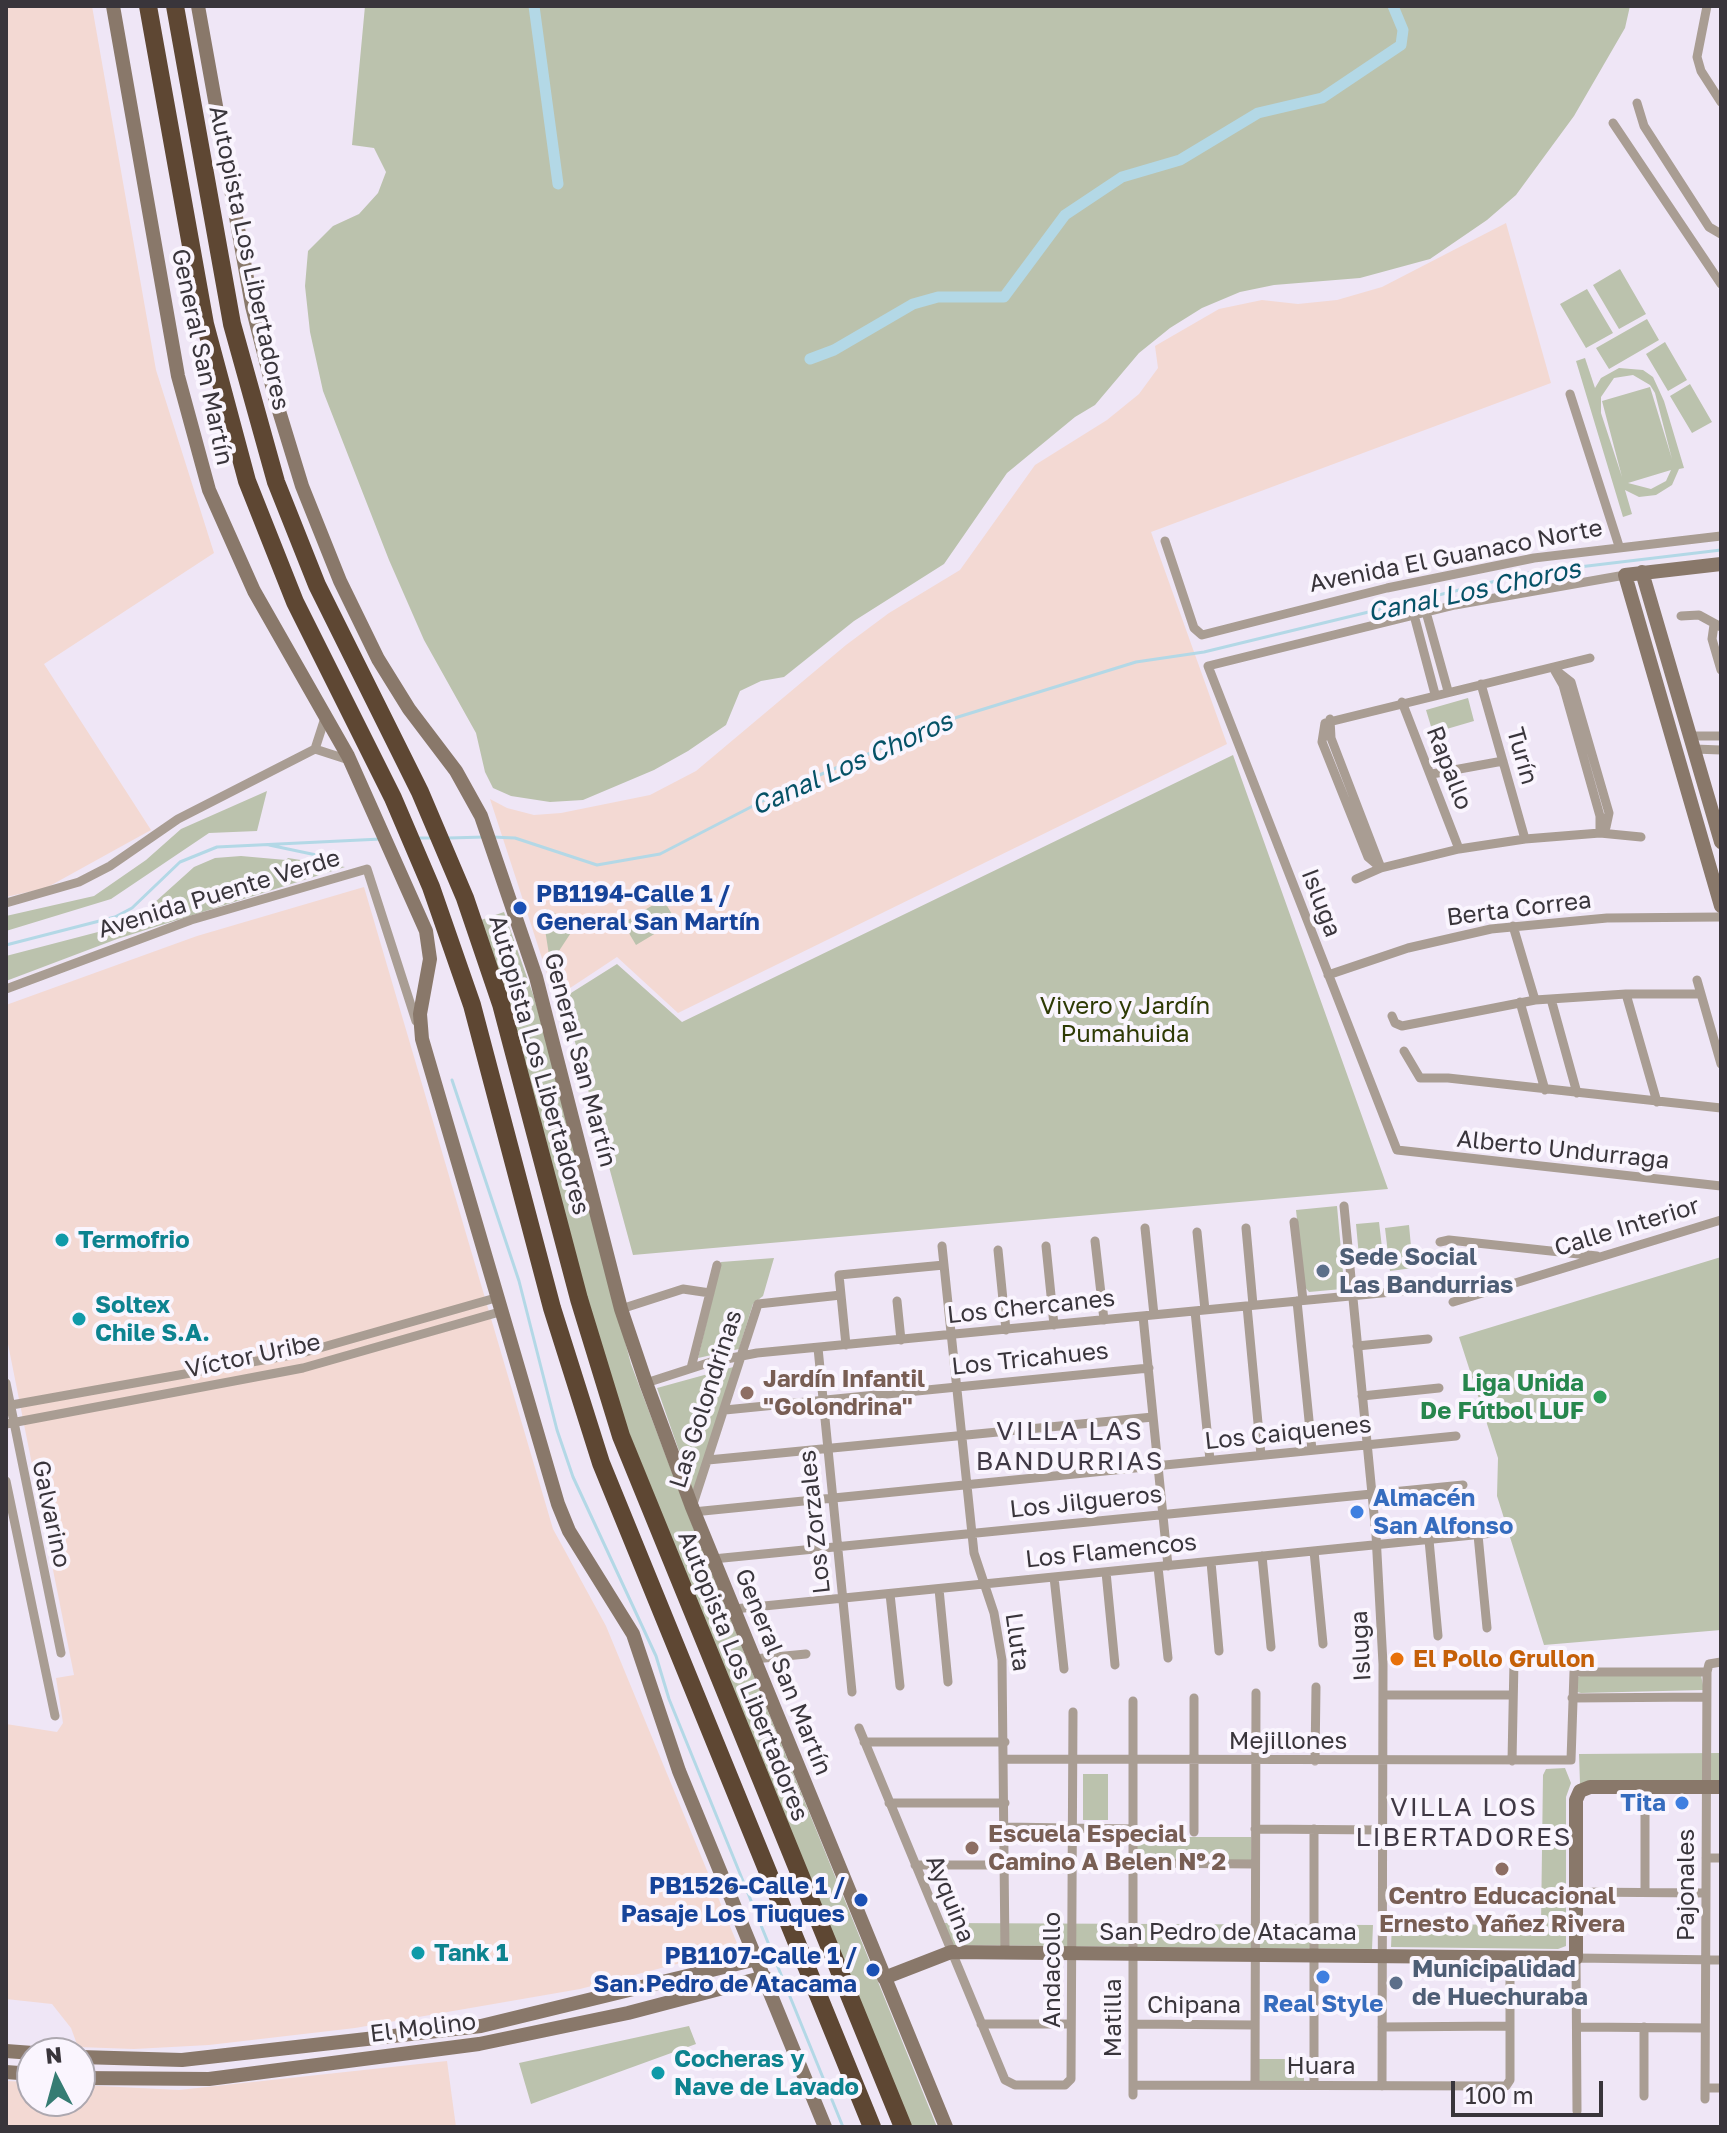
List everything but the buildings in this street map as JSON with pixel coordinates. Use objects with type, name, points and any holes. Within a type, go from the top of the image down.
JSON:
[{"type":"highway","name":"Autopista Los Libertadores","points":[[148,6],[205,324],[233,438],[295,602],[417,853],[472,1005],[552,1308],[601,1463],[872,2127]]},
{"type":"highway","name":"Autopista Los Libertadores","points":[[175,6],[232,324],[265,447],[317,585],[447,853],[504,1016],[579,1299],[621,1436],[903,2127]]},
{"type":"street","name":"General San Martín","points":[[113,6],[178,376],[199,458],[242,569],[350,760],[426,931],[430,948],[420,1014],[422,1039],[561,1511],[633,1634],[679,1771],[825,2127]]},
{"type":"street","name":"General San Martín","points":[[198,6],[252,306],[302,486],[368,640],[409,709],[465,784],[481,816],[551,1030],[621,1309],[646,1383],[693,1510],[946,2127]]},
{"type":"street","points":[[1707,6],[1697,57],[1701,71],[1721,102]]},
{"type":"street","points":[[1637,103],[1644,126],[1709,227],[1721,234]]},
{"type":"street","points":[[1613,123],[1721,284]]},
{"type":"street","points":[[1570,394],[1619,546]]},
{"type":"street","name":"Avenida El Guanaco Norte","points":[[1165,541],[1194,628],[1202,635],[1387,588],[1534,558],[1721,536]]},
{"type":"street","name":"Avenida El Guanaco Norte","points":[[1208,666],[1426,612],[1642,572],[1721,564]]},
{"type":"street","points":[[1642,572],[1721,842]]},
{"type":"street","points":[[1625,575],[1721,906]]},
{"type":"street","points":[[1426,612],[1448,691]]},
{"type":"street","points":[[1414,615],[1435,694]]},
{"type":"street","points":[[1681,616],[1699,615],[1719,624],[1712,639],[1721,670]]},
{"type":"street","points":[[1381,868],[1349,796],[1331,738],[1330,719],[1590,658]]},
{"type":"street","points":[[1651,667],[1659,661],[1668,662]]},
{"type":"street","name":"Isluga","points":[[1208,666],[1401,1153]]},
{"type":"street","points":[[1553,668],[1563,685],[1585,748],[1600,816],[1600,833]]},
{"type":"street","name":"Turín","points":[[1481,684],[1525,839]]},
{"type":"street","name":"Rapallo","points":[[1402,702],[1459,849]]},
{"type":"street","points":[[315,749],[326,714]]},
{"type":"street","points":[[1692,742],[1721,736]]},
{"type":"street","points":[[1692,742],[1721,750]]},
{"type":"street","points":[[6,903],[79,882],[110,866],[178,819],[315,749],[350,760]]},
{"type":"street","points":[[1432,774],[1503,761]]},
{"type":"street","points":[[1698,825],[1715,820]]},
{"type":"street","points":[[1356,879],[1381,868],[1459,849],[1525,839],[1600,833],[1641,837]]},
{"type":"street","name":"Avenida Puente Verde","points":[[6,989],[191,920],[367,869],[422,1039]]},
{"type":"street","name":"Berta Correa","points":[[1328,975],[1431,941],[1513,926],[1607,918],[1721,917]]},
{"type":"street","points":[[1513,926],[1535,1000]]},
{"type":"street","points":[[1697,980],[1721,1064]]},
{"type":"street","points":[[1392,1016],[1397,1025],[1402,1026],[1535,1000],[1626,994],[1701,994]]},
{"type":"street","points":[[1626,994],[1657,1102]]},
{"type":"street","points":[[1551,999],[1577,1093]]},
{"type":"street","points":[[1520,1002],[1545,1090]]},
{"type":"street","points":[[1404,1051],[1420,1078],[1721,1108]]},
{"type":"street","name":"Alberto Undurraga","points":[[1401,1153],[1721,1186]]},
{"type":"street","name":"Isluga","points":[[1344,1206],[1372,1494],[1383,1695],[1382,2086]]},
{"type":"street","name":"Calle Interior","points":[[1453,1302],[1721,1220]]},
{"type":"street","points":[[1294,1222],[1312,1450]]},
{"type":"street","points":[[1145,1228],[1149,1368],[1163,1514],[1168,1658]]},
{"type":"street","points":[[1246,1228],[1261,1455]]},
{"type":"street","points":[[1197,1232],[1210,1460]]},
{"type":"street","points":[[1440,1242],[1449,1240],[1600,1256]]},
{"type":"street","points":[[1095,1241],[1104,1320]]},
{"type":"street","name":"Lluta","points":[[942,1246],[972,1533],[983,1584],[997,1626],[1005,1742],[1005,1953]]},
{"type":"street","points":[[1046,1246],[1054,1325]]},
{"type":"street","points":[[998,1250],[1006,1330]]},
{"type":"street","points":[[691,1368],[717,1265]]},
{"type":"street","points":[[846,1345],[839,1275],[944,1265]]},
{"type":"street","points":[[621,1309],[686,1288],[710,1293]]},
{"type":"street","name":"Los Chercanes","points":[[646,1383],[743,1356],[1423,1289]]},
{"type":"street","name":"Las Golondrinas","points":[[693,1510],[758,1304],[841,1295]]},
{"type":"street","points":[[897,1301],[901,1340]]},
{"type":"street","name":"Víctor Uribe","points":[[8,1405],[274,1359],[501,1304]]},
{"type":"street","name":"Víctor Uribe","points":[[9,1423],[276,1374],[501,1304]]},
{"type":"street","points":[[1357,1346],[1428,1339]]},
{"type":"street","name":"Los Zorzales","points":[[818,1348],[852,1692]]},
{"type":"street","points":[[274,1359],[276,1374]]},
{"type":"street","name":"Los Tricahues","points":[[725,1410],[1149,1368]]},
{"type":"street","name":"Galvarino","points":[[6,1383],[9,1423],[61,1653]]},
{"type":"street","points":[[1362,1396],[1439,1388]]},
{"type":"street","points":[[708,1460],[1153,1417]]},
{"type":"street","name":"Los Caiquenes","points":[[693,1510],[1456,1436]]},
{"type":"street","name":"Galvarino","points":[[6,1481],[55,1716]]},
{"type":"street","name":"Los Jilgueros","points":[[713,1559],[1463,1485]]},
{"type":"street","name":"Los Flamencos","points":[[734,1609],[1493,1533]]},
{"type":"street","points":[[1478,1535],[1487,1628]]},
{"type":"street","points":[[1429,1540],[1438,1636]]},
{"type":"street","points":[[1314,1551],[1323,1644]]},
{"type":"street","points":[[1262,1556],[1271,1647]]},
{"type":"street","points":[[1211,1562],[1219,1651]]},
{"type":"street","points":[[1106,1572],[1115,1665]]},
{"type":"street","points":[[1054,1577],[1064,1669]]},
{"type":"street","points":[[939,1589],[948,1682]]},
{"type":"street","points":[[890,1594],[900,1686]]},
{"type":"street","points":[[32,1606],[50,1602]]},
{"type":"street","points":[[754,1659],[806,1654]]},
{"type":"street","points":[[1512,1761],[1514,1661]]},
{"type":"street","points":[[1706,1697],[1572,1698],[1574,1672],[1707,1672],[1709,1664],[1721,1662]]},
{"type":"street","name":"Pajonales","points":[[1707,1672],[1706,1697],[1714,1787],[1706,1858],[1705,2093],[1721,2088]]},
{"type":"street","points":[[1315,1761],[1316,1687]]},
{"type":"street","points":[[1255,2085],[1256,1693]]},
{"type":"street","points":[[1383,1695],[1513,1695]]},
{"type":"street","points":[[1194,1698],[1194,1832]]},
{"type":"street","name":"Mejillones","points":[[1005,1759],[1571,1760],[1572,1698]]},
{"type":"street","name":"Matilla","points":[[1133,1701],[1133,2090]]},
{"type":"street","name":"Andacollo","points":[[1069,2083],[1073,1712]]},
{"type":"street","name":"Ayquina","points":[[859,1728],[1007,2083],[1069,2083]]},
{"type":"street","points":[[864,1742],[1005,1742]]},
{"type":"street","points":[[1577,2111],[1576,1800],[1580,1791],[1590,1787],[1714,1787]]},
{"type":"street","points":[[1645,1787],[1645,1892]]},
{"type":"street","points":[[889,1803],[1005,1803]]},
{"type":"street","points":[[1005,1827],[1133,1829]]},
{"type":"street","points":[[1255,1829],[1383,1830]]},
{"type":"street","points":[[1314,1829],[1314,2085]]},
{"type":"street","points":[[1706,1858],[1721,1858]]},
{"type":"street","points":[[1133,1863],[1255,1864]]},
{"type":"street","points":[[915,1865],[1005,1865]]},
{"type":"street","points":[[1575,1892],[1706,1893]]},
{"type":"street","name":"San Pedro de Atacama","points":[[884,1978],[951,1952],[1721,1960]]},
{"type":"street","points":[[1382,2027],[1510,2026],[1510,1957]]},
{"type":"street","name":"El Molino","points":[[96,2057],[179,2060],[481,2026],[757,1959]]},
{"type":"street","name":"El Molino","points":[[96,2079],[175,2081],[479,2044],[672,2002],[765,1977]]},
{"type":"street","points":[[672,2002],[679,1991],[675,1981]]},
{"type":"street","points":[[981,2024],[1071,2024]]},
{"type":"street","name":"Chipana","points":[[1133,2024],[1255,2025]]},
{"type":"street","name":"Huara","points":[[1133,2090],[1255,2085],[1508,2085],[1510,2026]]},
{"type":"street","points":[[1577,2027],[1705,2028]]},
{"type":"street","points":[[1644,2027],[1644,2096]]},
{"type":"street","points":[[175,2081],[183,2070],[179,2060]]},
{"type":"shaded area","points":[[6,6],[92,6],[156,370],[214,553],[44,664],[151,830],[46,888],[6,897]]},
{"type":"shaded area","points":[[1506,223],[1551,383],[1151,532],[1227,744],[678,1013],[617,957],[555,998],[490,799],[507,808],[534,815],[561,813],[650,795],[696,771],[846,645],[889,613],[960,570],[1035,465],[1107,420],[1139,394],[1158,368],[1155,346],[1219,309],[1262,300],[1298,304],[1337,300],[1382,287]]},
{"type":"shaded area","points":[[364,887],[553,1529],[606,1626],[739,1948],[580,1989],[355,2028],[209,2045],[96,2048],[96,2037],[74,2037],[52,2004],[6,1999],[6,1724],[57,1732],[63,1723],[56,1678],[74,1675],[6,1334],[6,1005],[197,936]]},
{"type":"shaded area","points":[[447,2061],[456,2127],[6,2127],[6,2081],[16,2081],[16,2117],[96,2117],[96,2086],[179,2090]]},
{"type":"green space","points":[[365,6],[1630,6],[1625,28],[1574,116],[1516,195],[1487,220],[1430,259],[1360,278],[1274,285],[1240,292],[1202,308],[1139,353],[1095,405],[1075,417],[1007,473],[944,564],[854,621],[784,677],[761,681],[740,691],[726,725],[688,751],[654,770],[583,800],[550,802],[511,796],[493,788],[485,772],[476,733],[424,640],[323,391],[310,332],[305,286],[308,251],[333,226],[359,214],[378,193],[386,172],[374,148],[352,145]]},
{"type":"green space","points":[[1620,269],[1646,314],[1619,329],[1593,285]]},
{"type":"green space","points":[[1587,289],[1613,333],[1586,348],[1560,304]]},
{"type":"green space","points":[[1647,319],[1659,340],[1609,369],[1596,348]]},
{"type":"green space","points":[[1665,342],[1687,380],[1668,391],[1646,354]]},
{"type":"green space","points":[[1585,358],[1595,388],[1601,378],[1619,368],[1643,370],[1653,377],[1664,401],[1684,468],[1679,469],[1672,485],[1656,495],[1639,497],[1625,490],[1632,514],[1623,517],[1576,361]],"holes":[[[1633,375],[1650,385],[1655,393],[1672,459],[1650,387],[1602,401],[1622,477],[1601,413],[1601,397],[1614,378]],[[1671,470],[1666,481],[1651,489],[1628,483]]]},
{"type":"green space","points":[[1690,384],[1712,422],[1692,433],[1670,396]]},
{"type":"green space","points":[[1468,698],[1474,721],[1433,733],[1426,710]]},
{"type":"green space","name":"Vivero y Jardín Pumahuida","points":[[1233,755],[1388,1189],[633,1255],[563,998],[617,964],[682,1022]]},
{"type":"green space","points":[[267,791],[257,831],[209,833],[111,899],[6,931],[6,916],[94,896],[146,860],[181,829]]},
{"type":"green space","points":[[215,858],[288,858],[345,867],[117,939],[6,981],[6,956],[121,926],[144,912],[194,867]]},
{"type":"green space","points":[[663,899],[676,921],[636,945],[623,923]]},
{"type":"green space","points":[[547,909],[576,925],[555,957],[549,955],[542,910]]},
{"type":"green space","points":[[504,912],[535,1000],[631,1364],[689,1517],[937,2127],[910,2127],[614,1396],[481,920]]},
{"type":"green space","points":[[1337,1206],[1344,1283],[1342,1289],[1309,1292],[1304,1286],[1296,1210]]},
{"type":"green space","points":[[1379,1222],[1384,1265],[1360,1267],[1356,1224]]},
{"type":"green space","points":[[1409,1225],[1413,1268],[1390,1271],[1385,1228]]},
{"type":"green space","name":"Liga Unida De Fútbol LUF","points":[[1721,1257],[1721,1630],[1544,1645],[1497,1496],[1498,1458],[1459,1337]]},
{"type":"green space","points":[[774,1258],[763,1296],[753,1304],[739,1349],[698,1358],[721,1262]]},
{"type":"green space","points":[[737,1366],[693,1491],[657,1388]]},
{"type":"green space","points":[[1585,1674],[1701,1675],[1704,1690],[1577,1692],[1578,1677]]},
{"type":"green space","points":[[1721,1753],[1721,1783],[1580,1784],[1579,1754]]},
{"type":"green space","points":[[1565,1768],[1571,1783],[1566,1797],[1566,1946],[1558,1949],[1391,1947],[1392,1924],[1541,1925],[1543,1775],[1546,1769]]},
{"type":"green space","points":[[1083,1774],[1108,1774],[1108,1820],[1083,1820]]},
{"type":"green space","points":[[1137,1837],[1251,1837],[1251,1863],[1137,1862]]},
{"type":"green space","points":[[943,1923],[1373,1925],[1372,1949],[952,1945]]},
{"type":"green space","points":[[689,2026],[696,2044],[531,2104],[519,2063]]},
{"type":"green space","points":[[1259,2059],[1304,2059],[1304,2081],[1259,2081]]},
{"type":"waterway","points":[[534,6],[558,184]]},
{"type":"waterway","points":[[810,359],[834,350],[913,304],[938,297],[1004,297],[1065,215],[1122,177],[1180,160],[1258,113],[1322,98],[1401,45],[1403,30],[1393,6]]},
{"type":"waterway","name":"Canal Los Choros","points":[[492,837],[515,838],[597,865],[660,854],[780,792],[945,721],[1136,662],[1204,652],[1529,573],[1721,550]]},
{"type":"waterway","name":"Canal Los Choros","points":[[449,838],[485,837]]},
{"type":"waterway","name":"Canal Los Choros","points":[[417,838],[433,838]]},
{"type":"waterway","name":"Canal Los Choros","points":[[6,945],[115,917],[132,908],[180,862],[217,847],[381,839]]},
{"type":"waterway","points":[[269,845],[340,860]]},
{"type":"waterway","points":[[452,1080],[519,1281],[557,1430],[573,1477],[656,1656],[669,1699],[843,2127]]},
{"type":"place","name":"PB1194-Calle 1 / General San Martín","points":[[520,908]]},
{"type":"place","name":"Termofrio","points":[[62,1240]]},
{"type":"place","name":"Sede Social Las Bandurrias","points":[[1323,1271]]},
{"type":"place","name":"Soltex Chile S.A.","points":[[79,1319]]},
{"type":"place","name":"Jardín Infantil \"Golondrina\"","points":[[747,1393]]},
{"type":"place","name":"Liga Unida De Fútbol LUF","points":[[1600,1397]]},
{"type":"place","name":"Almacén San Alfonso","points":[[1357,1512]]},
{"type":"place","name":"El Pollo Grullon","points":[[1397,1659]]},
{"type":"place","name":"Tita","points":[[1682,1803]]},
{"type":"place","name":"Escuela Especial Camino A Belen Nº 2","points":[[972,1848]]},
{"type":"place","name":"Centro Educacional Ernesto Yañez Rivera","points":[[1502,1869]]},
{"type":"place","name":"PB1526-Calle 1 / Pasaje Los Tiuques","points":[[861,1900]]},
{"type":"place","name":"Tank 1","points":[[418,1953]]},
{"type":"place","name":"PB1107-Calle 1 / San.Pedro de Atacama","points":[[873,1970]]},
{"type":"place","name":"Real Style","points":[[1323,1977]]},
{"type":"place","name":"Municipalidad de Huechuraba","points":[[1396,1983]]},
{"type":"place","name":"Cocheras y Nave de Lavado","points":[[658,2073]]},
{"type":"district","name":"VILLA LAS BANDURRIAS","points":[[1070,1447]]},
{"type":"district","name":"VILLA LOS LIBERTADORES","points":[[1464,1823]]}]
